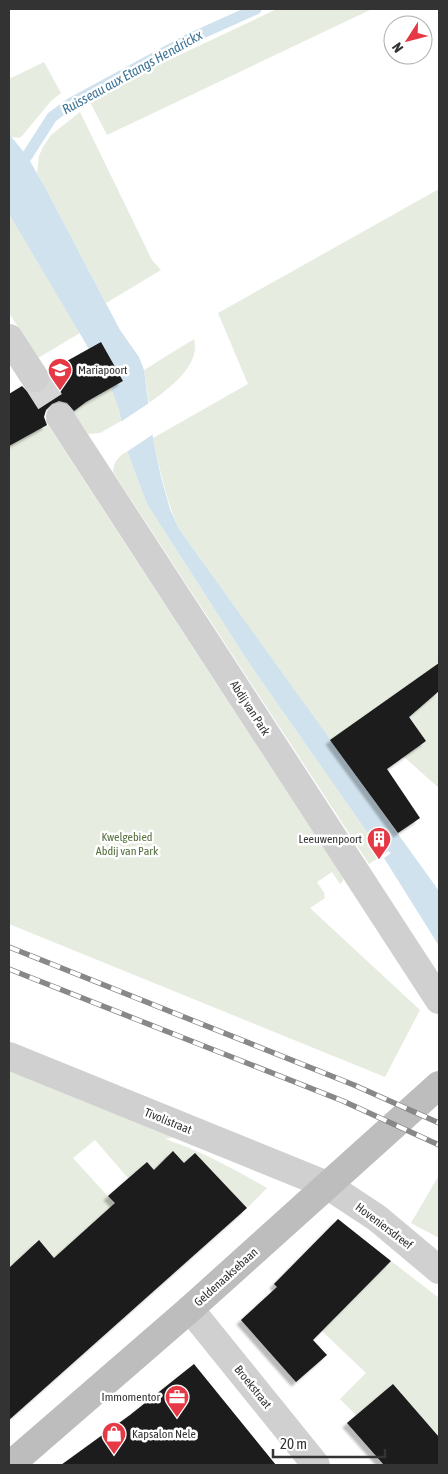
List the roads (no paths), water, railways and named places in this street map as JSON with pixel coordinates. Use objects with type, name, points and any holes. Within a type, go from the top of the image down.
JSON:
[{"type":"street","points":[[9,338],[35,378]]},
{"type":"street","name":"Abdij van Park","points":[[60,417],[439,1000]]},
{"type":"street","name":"Tivolistraat","points":[[9,1056],[327,1186]]},
{"type":"street","name":"Geldenaaksebaan","points":[[10,1465],[190,1309],[439,1085]]},
{"type":"street","name":"Hoveniersdreef","points":[[327,1186],[377,1218],[439,1270]]},
{"type":"street","name":"Broekstraat","points":[[190,1309],[316,1465]]},
{"type":"water","points":[[9,134],[27,156],[120,330],[139,357],[144,370],[153,438],[161,477],[170,509],[179,529],[439,891],[439,946],[384,858],[391,853],[388,851],[383,855],[249,663],[147,504],[127,451],[119,410],[111,388],[123,381],[101,342],[89,349],[9,214]]},
{"type":"waterway","name":"Ruisseau aux Etangs Hendrickx","points":[[27,156],[52,117],[71,103],[187,40],[256,9]]},
{"type":"tunnel","points":[[35,378],[60,417]]},
{"type":"railway","points":[[9,947],[354,1085],[439,1123]]},
{"type":"railway","points":[[9,969],[343,1101],[439,1145]]},
{"type":"place","name":"Mariapoort","points":[[60,391]]},
{"type":"place","name":"Leeuwenpoort","points":[[379,860]]},
{"type":"place","name":"Immomentor","points":[[177,1418]]},
{"type":"place","name":"Kapsalon Nele","points":[[114,1455]]},
{"type":"park label","name":"Kwelgebied Abdij van Park","points":[[127,844]]}]
